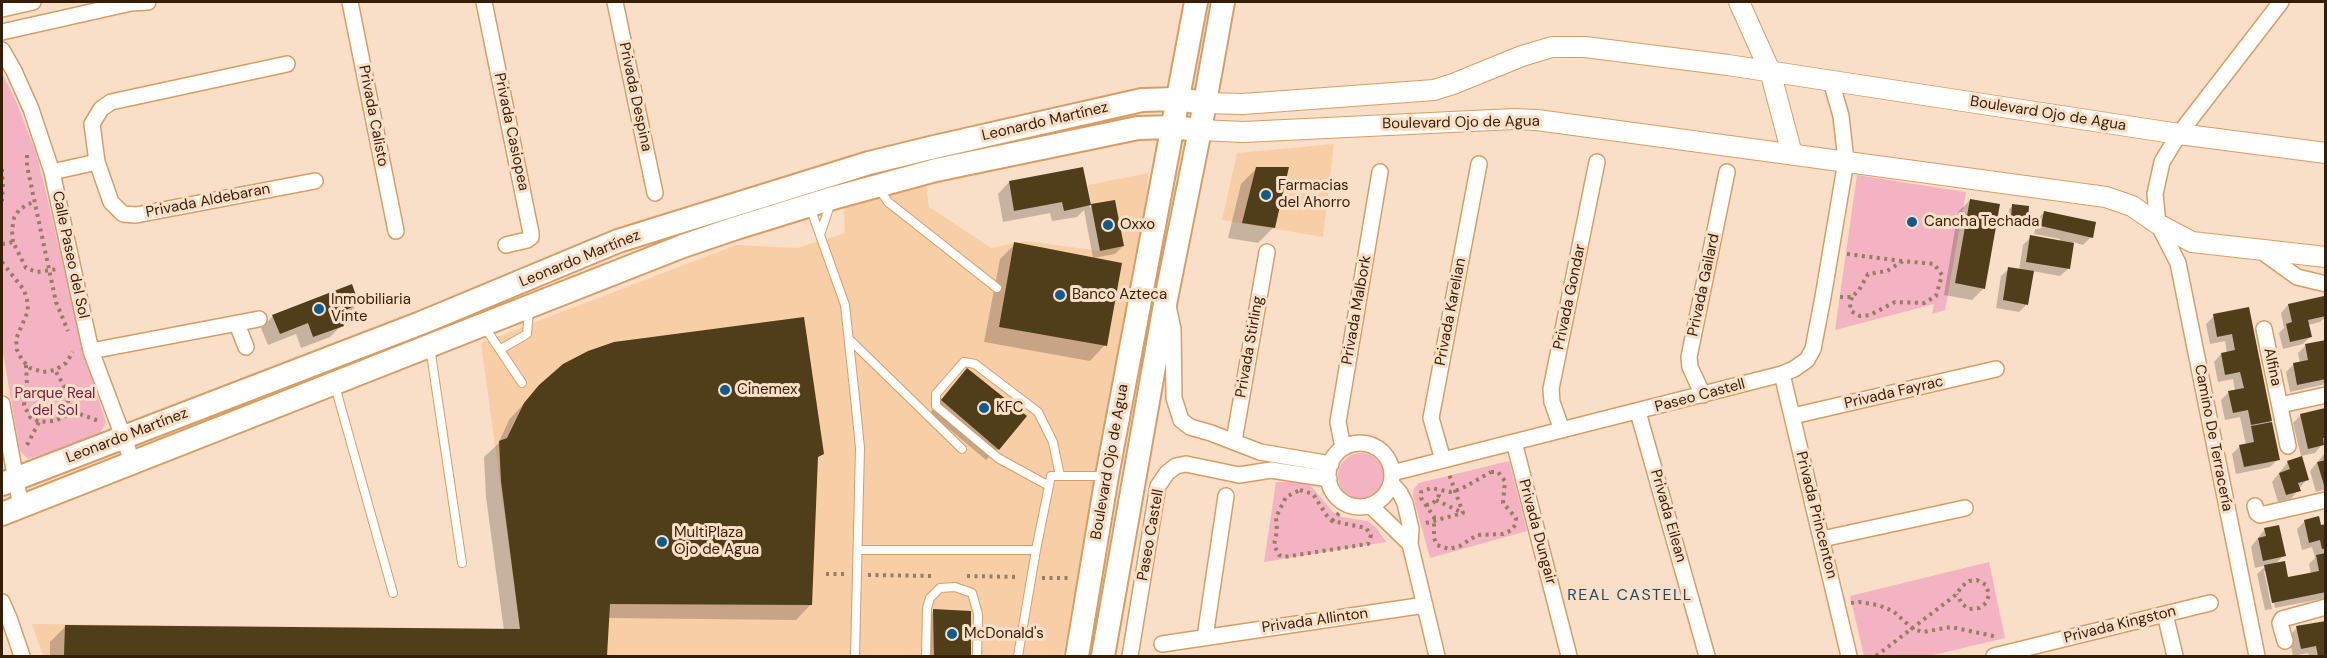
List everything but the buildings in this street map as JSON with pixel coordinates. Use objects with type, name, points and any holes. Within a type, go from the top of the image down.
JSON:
[{"type":"main road","name":"Boulevard Ojo de Agua","points":[[1077,657],[1107,476],[1196,2]]},
{"type":"main road","name":"Boulevard Ojo de Agua","points":[[1103,657],[1166,299],[1223,2]]},
{"type":"main road","name":"Leonardo Martínez","points":[[8,482],[121,433],[421,323],[618,241],[838,172],[920,150],[1142,99],[1178,99]]},
{"type":"main road","name":"Boulevard Ojo de Agua","points":[[1178,99],[1204,103]]},
{"type":"main road","name":"Boulevard Ojo de Agua","points":[[1172,127],[1200,130]]},
{"type":"main road","name":"Leonardo Martínez","points":[[11,510],[683,246],[833,198],[936,170],[1138,128],[1172,127]]},
{"type":"main road","points":[[774,192],[809,206],[838,172]]},
{"type":"main road","points":[[421,323],[430,345]]},
{"type":"street","points":[[2,9],[33,2]]},
{"type":"street","points":[[2,32],[131,3],[148,2]]},
{"type":"street","name":"Privada Calisto","points":[[350,2],[396,231]]},
{"type":"street","name":"Privada Casiopea","points":[[484,2],[531,233],[531,237],[527,240],[506,245]]},
{"type":"street","name":"Privada Despina","points":[[615,2],[655,193]]},
{"type":"street","points":[[1739,2],[1770,71],[1792,154]]},
{"type":"street","points":[[2158,224],[2155,194],[2162,162],[2179,134],[2281,2]]},
{"type":"street","name":"Boulevard Ojo de Agua","points":[[1204,103],[1243,104],[1434,90],[1522,56],[1552,47],[1585,47],[1770,71],[2179,134],[2325,153]]},
{"type":"street","name":"Calle Paseo del Sol","points":[[2,50],[31,109],[52,172],[91,351],[133,463]]},
{"type":"street","name":"Privada Aldebaran","points":[[287,64],[111,102],[101,109],[92,124],[97,162],[111,202],[123,214],[136,215],[315,181]]},
{"type":"street","name":"Paseo Castell","points":[[1392,478],[1443,460],[1782,374],[1807,360],[1813,349],[1845,161],[1841,116],[1831,81]]},
{"type":"street","name":"Boulevard Ojo de Agua","points":[[1200,130],[1243,132],[1491,120],[1537,120],[2106,197],[2132,206],[2158,224],[2192,242],[2325,257]]},
{"type":"street","points":[[52,172],[97,162]]},
{"type":"street","name":"Privada Gondar","points":[[1562,430],[1552,402],[1551,389],[1597,162]]},
{"type":"street","name":"Privada Karelian","points":[[1443,460],[1431,418],[1479,164]]},
{"type":"street","name":"Privada Malbork","points":[[1343,448],[1338,422],[1380,172]]},
{"type":"street","name":"Privada Gailard","points":[[1703,395],[1690,367],[1689,357],[1727,172]]},
{"type":"street","name":"Camino De Terracería","points":[[2158,224],[2178,263],[2257,657]]},
{"type":"street","points":[[2261,250],[2297,277],[2325,284]]},
{"type":"street","name":"Privada Stirling","points":[[1234,441],[1267,252]]},
{"type":"street","points":[[1166,299],[1173,329],[1174,398],[1181,420],[1190,427],[1260,452],[1330,471]]},
{"type":"street","points":[[91,351],[259,319]]},
{"type":"street","points":[[237,324],[246,347]]},
{"type":"street","name":"Alfina","points":[[2264,329],[2288,446]]},
{"type":"street","name":"Privada Fayrac","points":[[1793,416],[1996,369]]},
{"type":"street","name":"Privada Princenton","points":[[1782,374],[1849,657]]},
{"type":"street","name":"Alfina","points":[[2280,405],[2325,395]]},
{"type":"street","points":[[2,404],[11,510]]},
{"type":"street","name":"Privada Eilean","points":[[1638,412],[1707,656]]},
{"type":"street","name":"Privada Dungair","points":[[1514,442],[1569,657]]},
{"type":"street","points":[[1392,478],[1387,493],[1370,505],[1354,506],[1347,504],[1332,489],[1330,471],[1343,448],[1353,444],[1364,443],[1375,446],[1390,462],[1392,478],[1405,503],[1437,657]]},
{"type":"street","name":"Paseo Castell","points":[[1130,657],[1158,486],[1167,473],[1176,466],[1186,464],[1239,475],[1271,470],[1330,471]]},
{"type":"street","points":[[1205,637],[1226,496]]},
{"type":"street","points":[[2254,506],[2260,515],[2325,500]]},
{"type":"street","points":[[1370,505],[1411,536]]},
{"type":"street","points":[[1822,539],[1965,508]]},
{"type":"street","points":[[2,602],[22,657]]},
{"type":"street","name":"Privada Kingston","points":[[1999,655],[2043,650],[2210,603]]},
{"type":"street","name":"Privada Allinton","points":[[1162,644],[1425,605]]},
{"type":"street","points":[[2285,641],[2280,622],[2282,619],[2325,608]]},
{"type":"street","points":[[2165,614],[2175,657]]},
{"type":"lane","points":[[877,186],[888,202],[997,288]]},
{"type":"lane","points":[[819,234],[833,198]]},
{"type":"lane","points":[[809,206],[846,305],[860,448],[855,657]]},
{"type":"lane","points":[[501,350],[527,334],[529,306]]},
{"type":"lane","points":[[484,324],[522,383]]},
{"type":"lane","points":[[849,339],[962,449]]},
{"type":"lane","points":[[430,345],[462,563]]},
{"type":"lane","points":[[1048,486],[998,458],[936,406],[936,394],[964,362],[975,364],[1038,412],[1053,442],[1060,476]]},
{"type":"lane","points":[[334,384],[393,593]]},
{"type":"lane","points":[[1018,657],[1051,476],[1107,476]]},
{"type":"lane","points":[[858,550],[1036,549]]},
{"type":"lane","points":[[926,657],[927,608],[930,598],[940,588],[955,587],[972,592],[978,614],[977,657]]},
{"type":"path","points":[[24,145],[56,302],[72,341]]},
{"type":"path","points":[[2,169],[2,201]]},
{"type":"path","points":[[59,197],[19,210],[14,218],[13,242],[26,268],[38,272],[73,266]]},
{"type":"path","points":[[2,244],[13,242]]},
{"type":"path","points":[[1831,252],[1934,264],[1940,269],[1942,275],[1936,296],[1924,303],[1895,302],[1870,315],[1855,314],[1851,311],[1850,304],[1864,278],[1873,272],[1887,271],[1903,261]]},
{"type":"path","points":[[2,261],[24,290],[27,300],[28,311],[16,339],[17,350],[26,364],[30,368],[43,372],[55,370],[66,363],[73,354],[72,347]]},
{"type":"path","points":[[26,364],[27,385],[24,405],[30,417],[39,422],[54,421],[65,416],[68,402],[65,388],[55,370]]},
{"type":"path","points":[[66,409],[121,433]]},
{"type":"path","points":[[1443,460],[1463,513]]},
{"type":"path","points":[[1491,472],[1498,472],[1505,481],[1503,503],[1516,518],[1512,530],[1503,534],[1477,535],[1460,546],[1449,549],[1437,544],[1434,538],[1434,521],[1431,510],[1421,498],[1421,492],[1431,488],[1456,490],[1466,488],[1491,472]]},
{"type":"path","points":[[1300,490],[1312,494],[1332,521],[1366,528],[1369,531],[1370,541],[1364,545],[1284,557],[1275,550],[1275,517],[1286,497],[1292,493],[1300,490]]},
{"type":"path","points":[[1426,505],[1436,500],[1439,495],[1437,490]]},
{"type":"path","points":[[1436,500],[1463,513]]},
{"type":"path","points":[[1332,521],[1347,504]]},
{"type":"path","points":[[1411,536],[1434,521],[1463,513]]},
{"type":"path","points":[[1875,657],[1957,594],[1961,587],[1969,581],[1977,580],[1986,585],[1989,595],[1986,603],[1979,608],[1969,609],[1962,604],[1957,594]]},
{"type":"path","points":[[1838,604],[1859,602],[1878,605],[1893,611],[1913,629],[1923,632],[1957,627],[1999,637],[1999,655]]},
{"type":"shaded area","points":[[1334,144],[1323,237],[1222,220],[1237,153]]},
{"type":"shaded area","points":[[1148,173],[1144,243],[1108,408],[1063,656],[43,656],[32,624],[520,629],[481,343],[736,245],[797,248],[845,233],[844,208],[926,186],[929,207],[991,248],[1025,241],[1100,251],[1088,185]]},
{"type":"green space","name":"Parque Real del Sol","points":[[2,73],[37,155],[86,360],[106,423],[97,437],[28,459],[20,451],[2,347]]},
{"type":"green space","points":[[1857,175],[1966,192],[1945,310],[1932,314],[1934,304],[1835,330]]},
{"type":"green space","points":[[1361,453],[1377,460],[1384,476],[1377,492],[1361,499],[1345,492],[1338,476],[1345,460]]},
{"type":"green space","points":[[1509,461],[1527,531],[1430,558],[1413,496],[1414,489],[1419,483]]},
{"type":"green space","points":[[1276,482],[1302,482],[1310,485],[1333,512],[1342,517],[1367,521],[1376,527],[1386,542],[1264,562]]},
{"type":"green space","points":[[1989,562],[2005,638],[1929,656],[1864,656],[1850,596]]},
{"type":"place","name":"Farmacias del Ahorro","points":[[1266,195]]},
{"type":"place","name":"Cancha Techada","points":[[1912,222]]},
{"type":"place","name":"Oxxo","points":[[1108,225]]},
{"type":"place","name":"Banco Azteca","points":[[1060,295]]},
{"type":"place","name":"Inmobiliaria Vinte","points":[[319,309]]},
{"type":"place","name":"Cinemex","points":[[725,390]]},
{"type":"place","name":"KFC","points":[[984,408]]},
{"type":"place","name":"MultiPlaza Ojo de Agua","points":[[662,542]]},
{"type":"place","name":"McDonald's","points":[[952,634]]},
{"type":"district","name":"REAL CASTELL","points":[[1630,596]]}]
